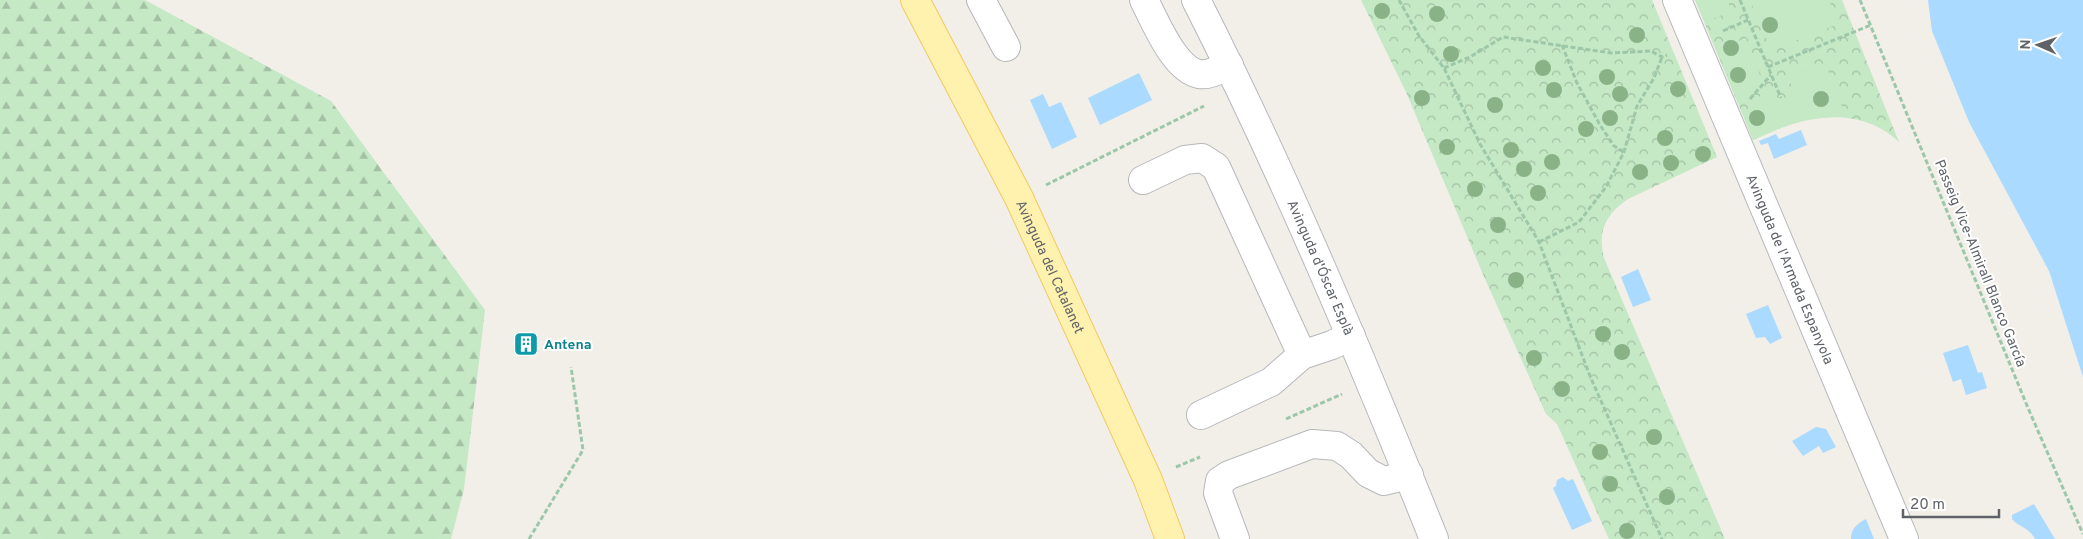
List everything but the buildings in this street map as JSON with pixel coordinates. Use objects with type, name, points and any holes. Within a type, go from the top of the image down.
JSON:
[{"type":"main road","name":"Avinguda del Catalanet","points":[[915,0],[1019,198],[1148,480],[1170,539]]},
{"type":"street","points":[[981,0],[1006,47]]},
{"type":"street","points":[[1144,0],[1174,55],[1190,71],[1201,74],[1213,72],[1229,65]]},
{"type":"street","name":"Avinguda d'Óscar Esplà","points":[[1196,0],[1241,91],[1351,336],[1409,475],[1432,538]]},
{"type":"street","name":"Avinguda de l'Armada Espanyola","points":[[1677,0],[1904,539]]},
{"type":"street","points":[[1143,180],[1185,160],[1202,158],[1216,167],[1302,355]]},
{"type":"street","points":[[1200,415],[1272,382],[1302,355],[1332,345],[1351,336]]},
{"type":"street","points":[[1235,539],[1218,493],[1220,482],[1229,475],[1312,444],[1337,446],[1351,455],[1368,473],[1384,481],[1409,475]]},
{"type":"path","points":[[1399,0],[1419,36],[1444,68],[1480,144],[1539,242],[1590,376],[1662,539]]},
{"type":"path","points":[[1740,0],[1781,98]]},
{"type":"path","name":"Passeig Vice-Almirall Blanco García","points":[[1860,0],[2028,408],[2083,534]]},
{"type":"path","points":[[1539,242],[1580,222],[1606,186],[1624,152],[1637,106],[1654,78],[1662,57],[1748,20]]},
{"type":"path","points":[[1768,67],[1871,25]]},
{"type":"path","points":[[1444,68],[1470,57],[1503,37],[1611,53],[1652,51],[1662,57]]},
{"type":"path","points":[[1562,45],[1577,83],[1600,124],[1614,146],[1624,152]]},
{"type":"path","points":[[1019,198],[1220,98],[1241,91]]},
{"type":"path","points":[[529,539],[583,450],[571,367]]},
{"type":"green space","points":[[0,0],[145,0],[331,101],[485,310],[464,489],[451,539],[0,539]]},
{"type":"green space","points":[[1361,0],[1652,0],[1717,157],[1628,199],[1620,205],[1605,224],[1602,248],[1604,258],[1725,539],[1609,539],[1557,424],[1546,414],[1485,279],[1406,92]]},
{"type":"green space","points":[[1695,0],[1842,0],[1899,142],[1877,126],[1851,118],[1837,117],[1823,117],[1796,122],[1753,140]]},
{"type":"green space","points":[[1695,0],[1727,0],[1732,11],[1705,22]]},
{"type":"green space","points":[[1750,0],[1829,0],[1838,24],[1771,50]]},
{"type":"green space","points":[[1746,38],[1760,75],[1738,100],[1717,50]]},
{"type":"green space","points":[[1825,63],[1846,117],[1819,118],[1798,122],[1753,140],[1743,115],[1767,88],[1774,106],[1796,97],[1788,77]]},
{"type":"water","points":[[1928,0],[2083,0],[2083,377],[2049,271],[1969,122],[1932,31]]},
{"type":"water","points":[[1139,73],[1152,100],[1100,125],[1088,98]]},
{"type":"water","points":[[1043,94],[1049,107],[1061,102],[1077,137],[1052,149],[1030,100]]},
{"type":"water","points":[[1801,130],[1807,145],[1774,159],[1768,143],[1761,145],[1759,141],[1776,134],[1779,139]]},
{"type":"water","points":[[1638,269],[1651,300],[1633,307],[1621,277]]},
{"type":"water","points":[[1768,305],[1782,338],[1770,344],[1765,337],[1756,338],[1746,314]]},
{"type":"water","points":[[1968,345],[1978,373],[1982,372],[1987,388],[1966,395],[1961,379],[1953,382],[1943,353]]},
{"type":"water","points":[[1816,427],[1826,429],[1836,447],[1823,453],[1819,446],[1803,456],[1792,441]]},
{"type":"water","points":[[1563,477],[1568,481],[1573,479],[1592,521],[1572,530],[1553,488],[1556,486],[1557,480]]},
{"type":"water","points":[[2034,504],[2055,539],[2035,539],[2026,529],[2012,519],[2012,515]]},
{"type":"water","points":[[1866,519],[1874,539],[1851,539],[1855,527]]},
{"type":"place","name":"Antena","points":[[526,344]]}]
